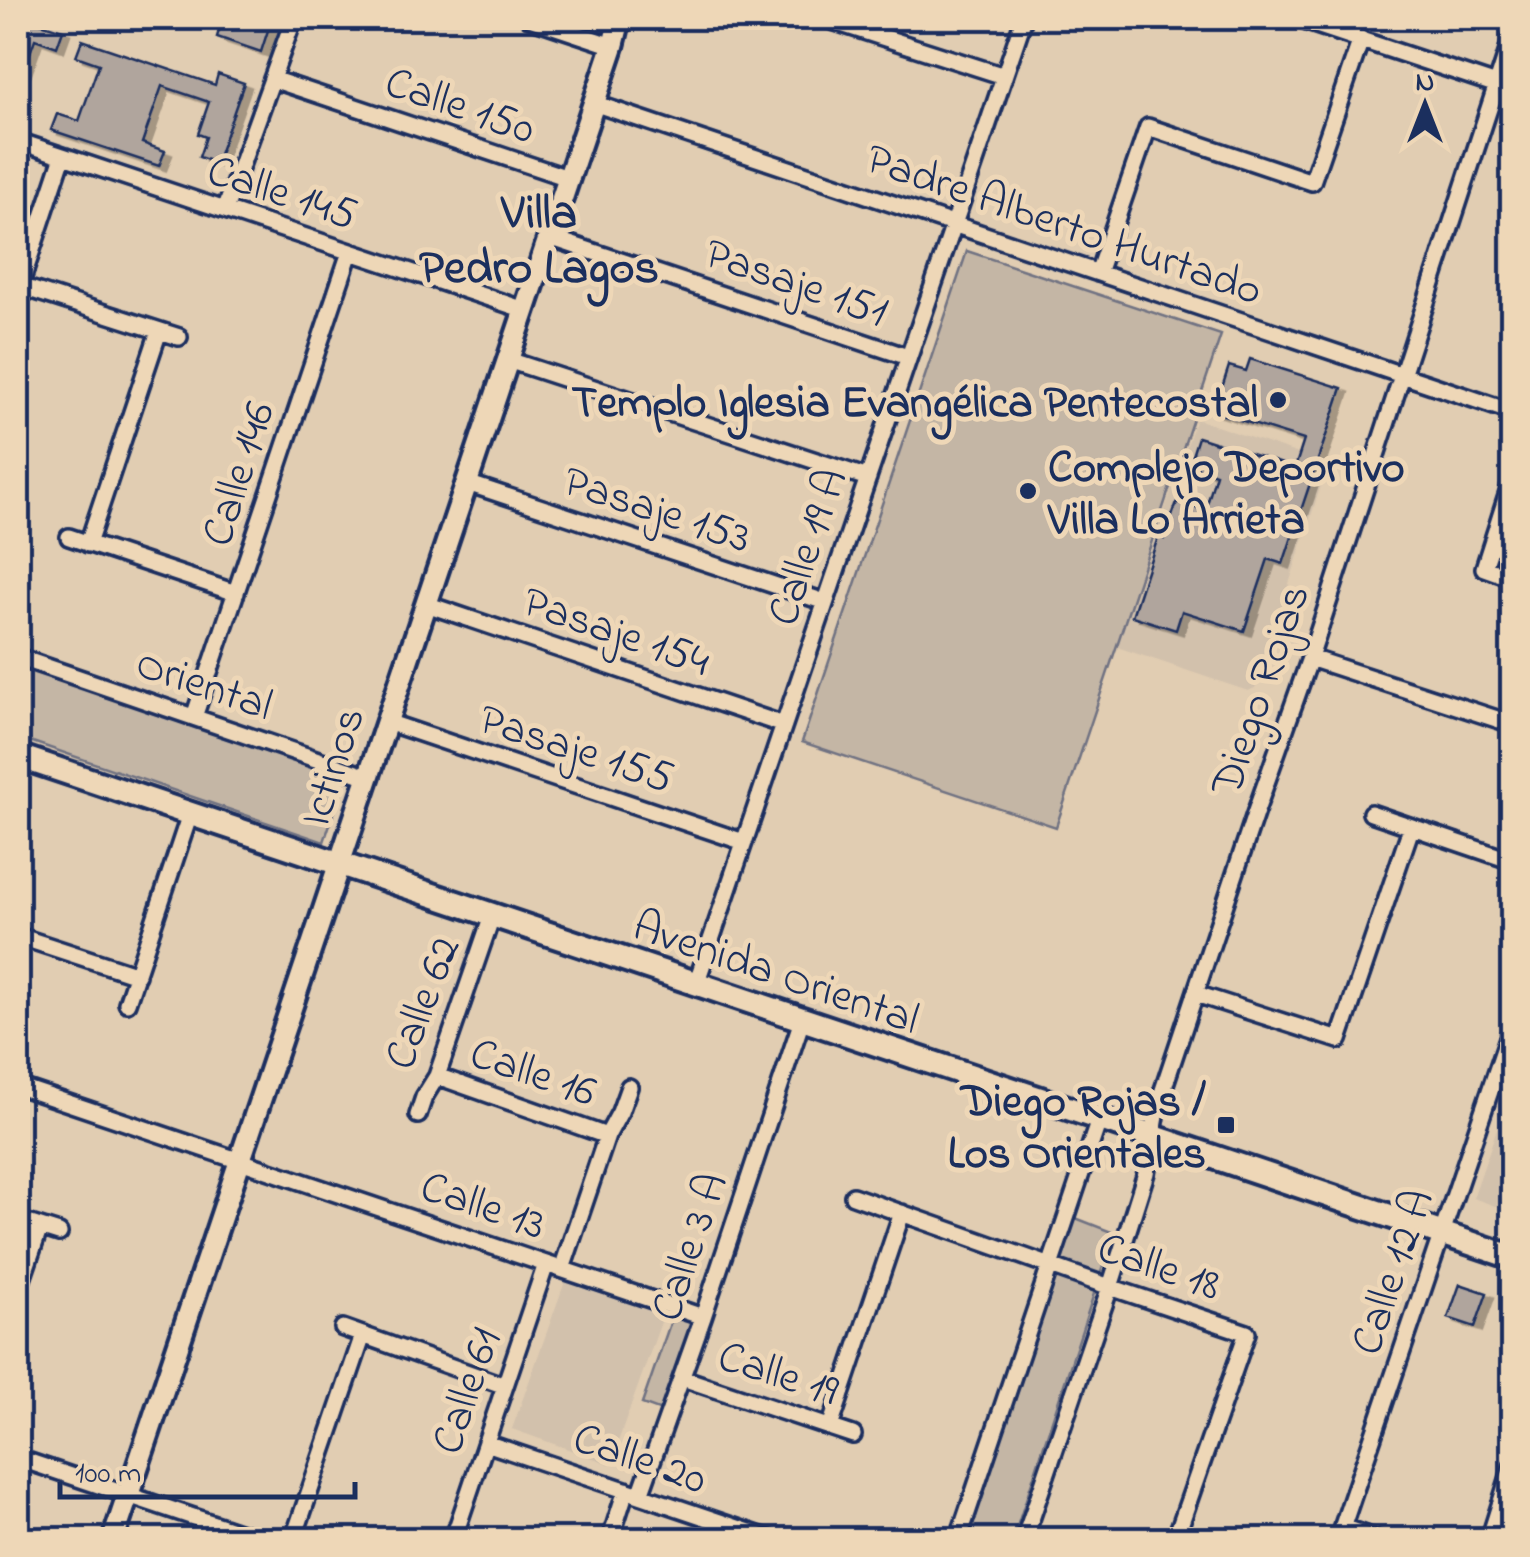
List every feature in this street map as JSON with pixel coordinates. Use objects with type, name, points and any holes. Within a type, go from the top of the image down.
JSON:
[{"type":"main road","name":"Avenida Oriental","points":[[18,756],[1512,1257]]},
{"type":"street","points":[[225,210],[294,18]]},
{"type":"street","points":[[529,18],[613,46]]},
{"type":"street","name":"Ictinos","points":[[114,1540],[620,18]]},
{"type":"street","points":[[823,18],[1004,76]]},
{"type":"street","name":"Calle 19 A","points":[[696,984],[1024,18]]},
{"type":"street","points":[[1296,18],[1504,87]]},
{"type":"street","name":"Diego Rojas","points":[[1024,1540],[1110,1288],[1146,1174],[1158,1105],[1254,814],[1504,87],[1512,38]]},
{"type":"street","points":[[1098,273],[1148,127],[1312,182],[1361,39]]},
{"type":"street","name":"Calle 150","points":[[272,79],[568,178]]},
{"type":"street","name":"Padre Alberto Hurtado","points":[[594,103],[1512,412]]},
{"type":"street","name":"Calle 145","points":[[18,140],[524,310]]},
{"type":"street","points":[[63,156],[18,289],[179,337]]},
{"type":"street","name":"Pasaje 151","points":[[549,236],[908,357]]},
{"type":"street","name":"Calle 146","points":[[194,718],[350,252]]},
{"type":"street","points":[[88,544],[158,330]]},
{"type":"street","points":[[508,360],[868,478]]},
{"type":"street","points":[[1512,480],[1484,568],[1512,578]]},
{"type":"street","name":"Pasaje 153","points":[[466,483],[826,602]]},
{"type":"street","points":[[69,537],[236,593]]},
{"type":"street","name":"Pasaje 154","points":[[426,604],[784,725]]},
{"type":"street","name":"Oriental","points":[[18,657],[368,777]]},
{"type":"street","points":[[1310,658],[1512,724]]},
{"type":"street","name":"Pasaje 155","points":[[387,722],[744,842]]},
{"type":"street","points":[[127,1004],[190,814]]},
{"type":"street","points":[[1371,814],[1512,861]]},
{"type":"street","points":[[1196,994],[1340,1040],[1411,828]]},
{"type":"street","name":"Calle 62","points":[[418,1115],[437,1076],[492,916]]},
{"type":"street","points":[[18,936],[136,975]]},
{"type":"street","name":"Calle 3 A","points":[[610,1540],[682,1378],[802,1020]]},
{"type":"street","name":"Calle 12 A","points":[[1340,1533],[1512,1026]]},
{"type":"street","name":"Calle 16","points":[[437,1076],[608,1136]]},
{"type":"street","name":"Calle 13","points":[[18,1086],[703,1317]]},
{"type":"street","name":"Calle 61","points":[[454,1540],[505,1386],[628,1087]]},
{"type":"street","points":[[958,1540],[1099,1120]]},
{"type":"street","name":"Calle 18","points":[[854,1196],[1246,1333],[1175,1540]]},
{"type":"street","points":[[830,1427],[902,1214]]},
{"type":"street","points":[[18,1220],[58,1234]]},
{"type":"street","points":[[18,1291],[40,1227]]},
{"type":"street","points":[[343,1328],[505,1386]]},
{"type":"street","points":[[293,1540],[363,1335]]},
{"type":"street","name":"Calle 19","points":[[682,1378],[854,1435]]},
{"type":"street","name":"Calle 20","points":[[486,1443],[773,1540]]},
{"type":"street","points":[[18,1458],[262,1540]]},
{"type":"street","points":[[1490,1540],[1512,1467]]},
{"type":"street","points":[[1340,1533],[1379,1540]]},
{"type":"shaded area","name":"Complejo Deportivo Villa Lo Arrieta","points":[[967,251],[1221,335],[1056,827],[802,742]]},
{"type":"shaded area","points":[[1196,419],[1328,464],[1255,688],[1248,691],[1117,647]]},
{"type":"shaded area","points":[[18,664],[346,776],[324,842],[18,737]]},
{"type":"shaded area","points":[[1512,1085],[1512,1212],[1473,1198]]},
{"type":"shaded area","points":[[1073,1217],[1114,1233],[1013,1539],[966,1540]]},
{"type":"shaded area","points":[[567,1276],[665,1311],[610,1464],[512,1429]]},
{"type":"shaded area","points":[[673,1315],[694,1323],[664,1412],[642,1404]]},
{"type":"building","points":[[18,18],[63,30],[57,47],[35,39],[20,81],[18,81]]},
{"type":"building","points":[[248,18],[272,18],[261,52],[217,37],[222,21],[244,29]]},
{"type":"building","points":[[82,40],[215,85],[218,74],[244,83],[216,163],[199,157],[206,137],[198,134],[209,102],[162,86],[142,143],[165,151],[159,166],[51,130],[57,114],[79,121],[99,64],[76,56]]},
{"type":"building","points":[[1250,359],[1342,388],[1283,564],[1268,559],[1244,631],[1182,611],[1176,630],[1132,616],[1158,537],[1164,539],[1177,502],[1205,511],[1216,474],[1189,465],[1198,437],[1295,468],[1304,440],[1214,412],[1229,366],[1246,371]]},
{"type":"building","points":[[1460,1284],[1487,1293],[1475,1327],[1448,1318]]},
{"type":"place","name":"Templo Iglesia Evangélica Pentecostal","points":[[1278,400]]},
{"type":"place","name":"Complejo Deportivo Villa Lo Arrieta","points":[[1028,491]]},
{"type":"place","name":"Diego Rojas / Los Orientales","points":[[1226,1125]]},
{"type":"district","name":"Villa Pedro Lagos","points":[[539,238]]}]
